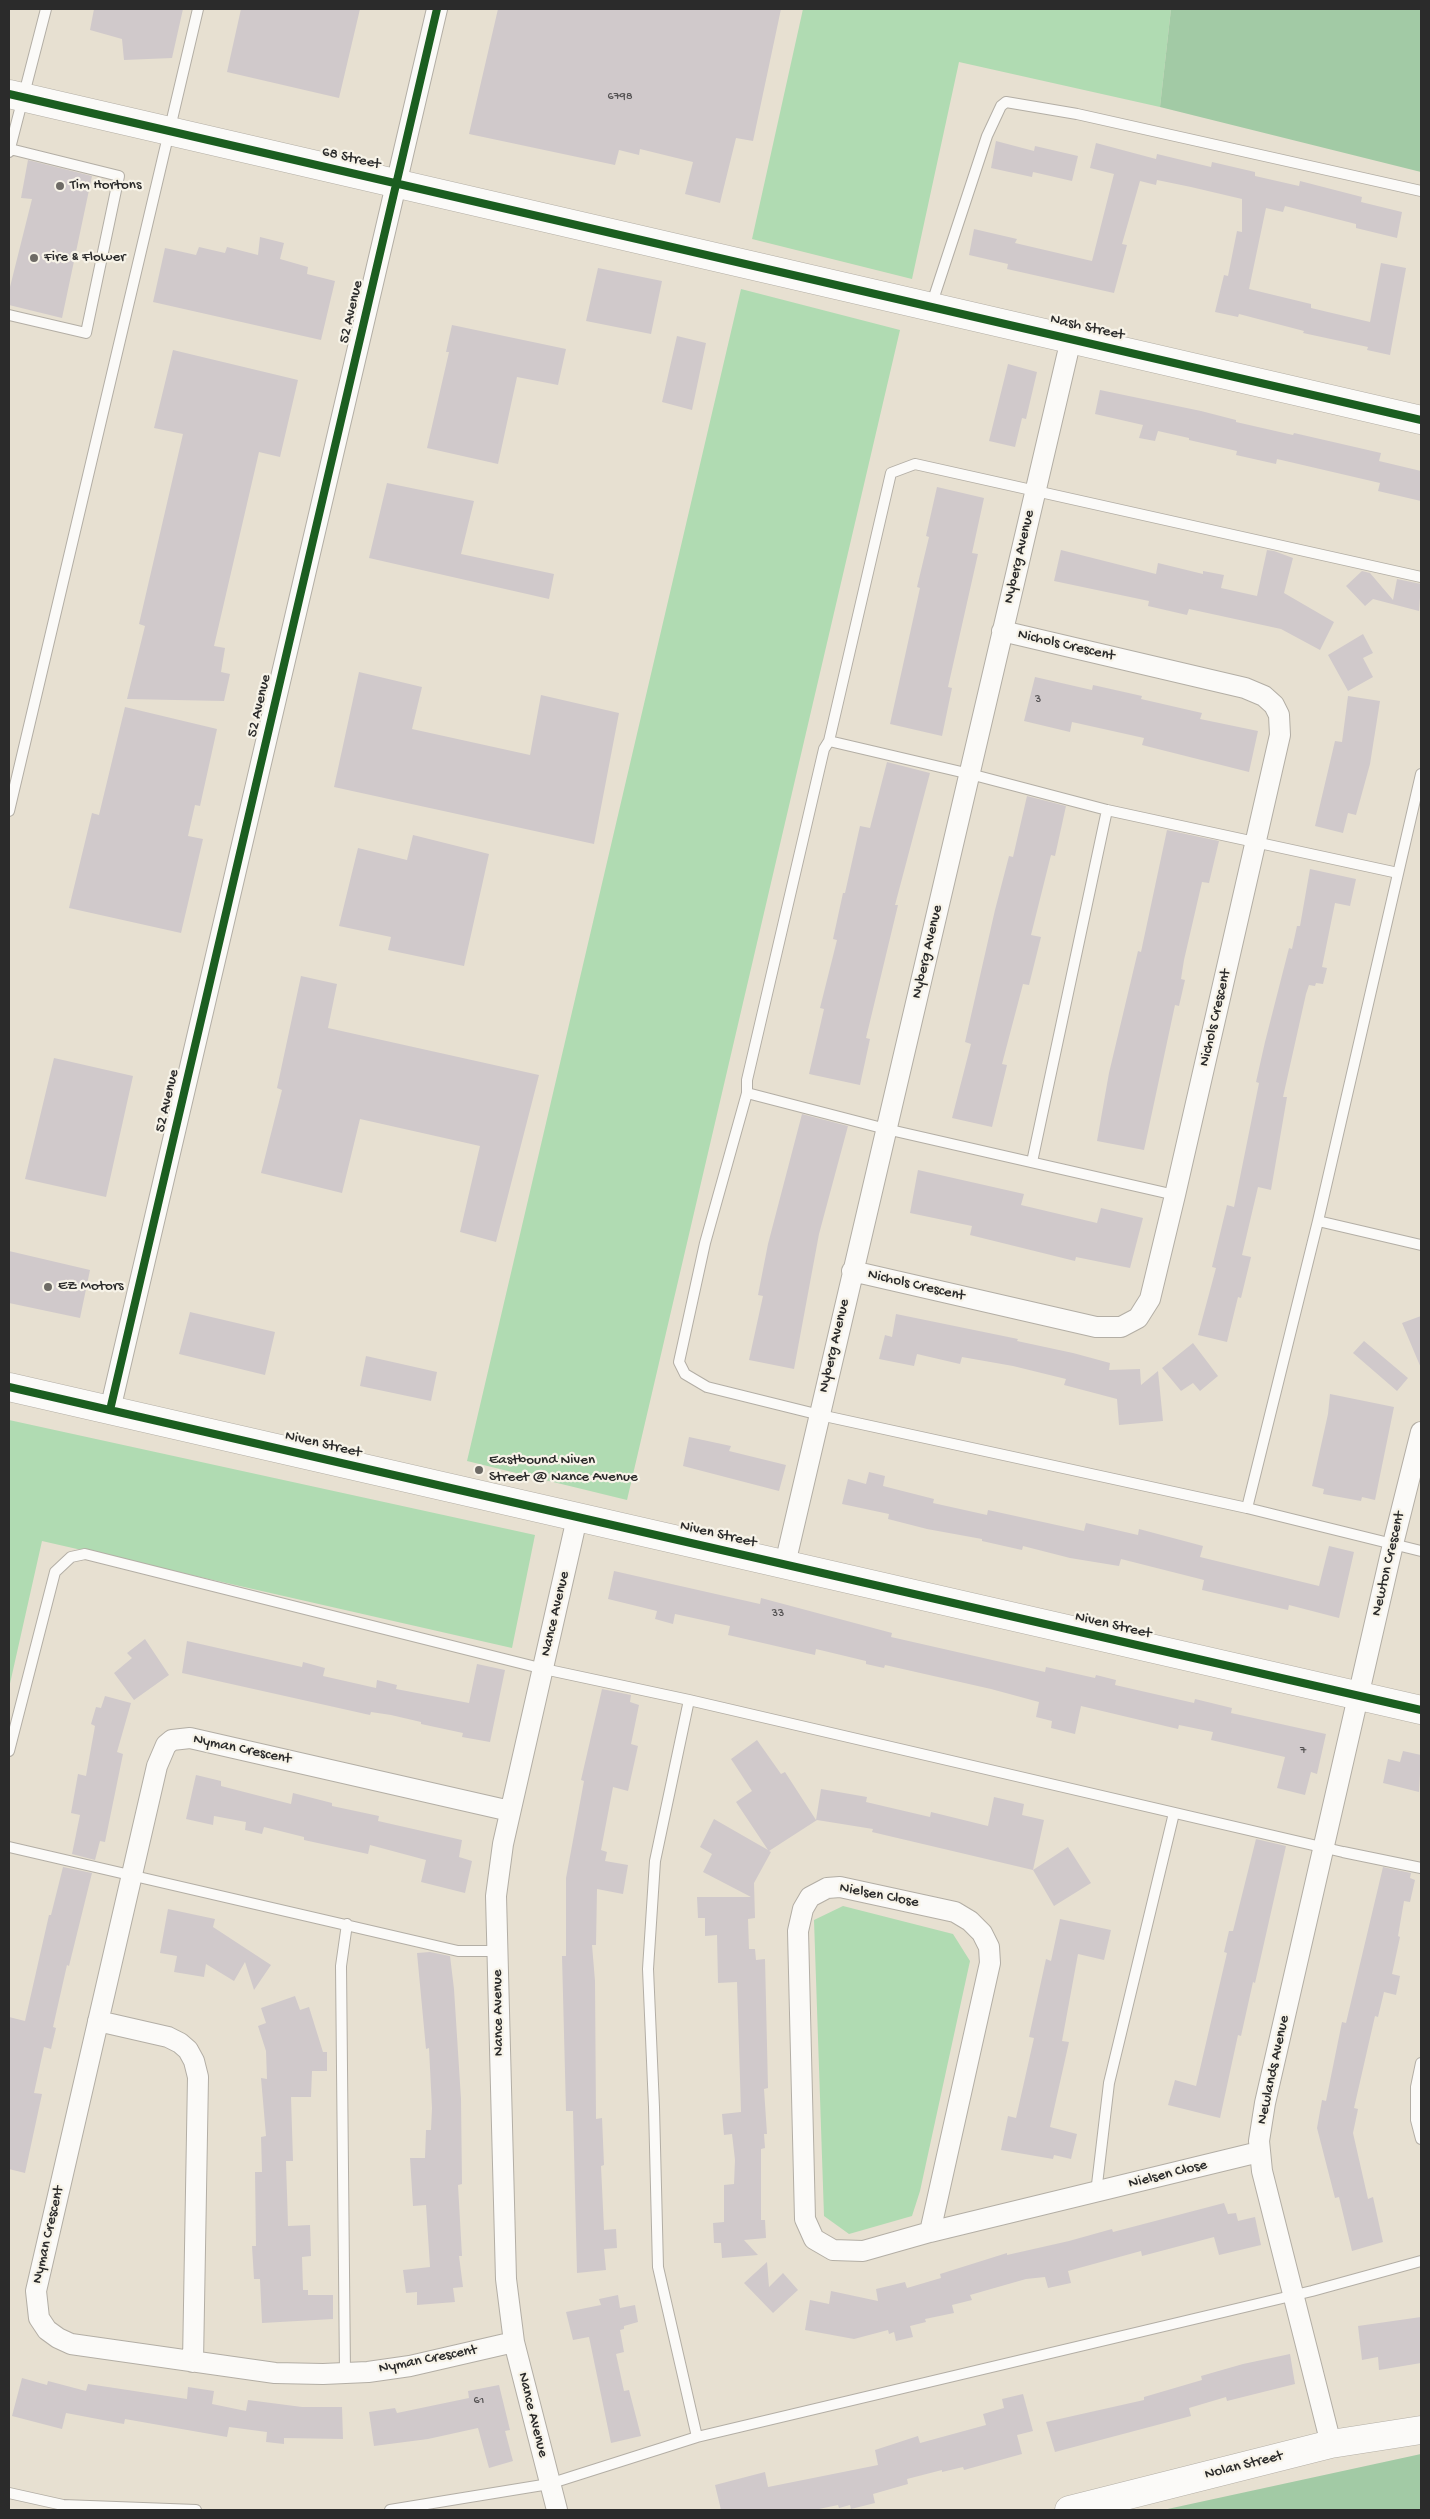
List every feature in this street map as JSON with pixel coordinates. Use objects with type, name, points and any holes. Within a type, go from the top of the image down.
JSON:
[{"type":"street","name":"52 Avenue","points":[[110,1410],[437,9]]},
{"type":"street","name":"68 Street","points":[[16,95],[168,132],[746,264]]},
{"type":"street","name":"Nash Street","points":[[746,264],[1421,420]]},
{"type":"street","name":"Nyberg Avenue","points":[[785,1564],[1071,339]]},
{"type":"street","name":"Nichols Crescent","points":[[852,1271],[1096,1327],[1121,1327],[1138,1318],[1150,1299],[1175,1195],[1281,727],[1274,705],[1264,696],[1245,688],[1002,632]]},
{"type":"street","name":"Niven Street","points":[[9,1387],[1421,1710]]},
{"type":"street","name":"Newton Crescent","points":[[1358,1696],[1421,1432]]},
{"type":"street","name":"Nance Avenue","points":[[557,2510],[514,2342],[506,2280],[496,1896],[498,1870],[510,1811],[577,1518]]},
{"type":"street","name":"Newlands Avenue","points":[[1331,2444],[1295,2295],[1262,2171],[1259,2152],[1265,2103],[1358,1696]]},
{"type":"street","name":"Nyman Crescent","points":[[510,1811],[190,1738],[179,1738],[166,1745],[160,1753],[36,2291],[39,2318],[47,2330],[71,2344],[275,2373],[345,2373],[410,2366],[514,2342]]},
{"type":"street","name":"Nielsen Close","points":[[930,2232],[990,1963],[988,1947],[982,1933],[970,1921],[955,1912],[840,1887],[827,1888],[810,1897],[803,1909],[798,1931],[805,2219],[814,2239],[833,2250],[846,2252],[863,2251],[930,2232],[1259,2152]]},
{"type":"street","points":[[98,2021],[168,2037],[180,2043],[188,2050],[194,2061],[198,2077],[193,2362]]},
{"type":"street","name":"Nolan Street","points":[[1074,2510],[1331,2444],[1421,2430]]},
{"type":"lane","points":[[9,315],[86,333],[119,176],[9,150],[16,95],[46,9]]},
{"type":"lane","points":[[9,811],[198,9]]},
{"type":"lane","points":[[931,306],[987,136],[1001,106],[1006,102],[1077,114],[1421,192]]},
{"type":"lane","points":[[1421,577],[915,464],[891,473],[829,741],[824,750],[751,1060],[747,1080],[747,1093],[705,1243],[679,1362],[685,1374],[707,1387],[820,1415],[1247,1508],[1421,1551]]},
{"type":"lane","points":[[829,741],[970,774],[1107,810],[1398,873]]},
{"type":"lane","points":[[1247,1508],[1318,1221],[1421,774]]},
{"type":"lane","points":[[1032,1162],[1107,810]]},
{"type":"lane","points":[[747,1093],[886,1128],[1175,1195]]},
{"type":"lane","points":[[1318,1221],[1421,1245]]},
{"type":"lane","points":[[9,1751],[55,1572],[71,1557],[85,1554],[544,1669],[689,1700],[1324,1848],[1421,1868]]},
{"type":"lane","points":[[689,1700],[655,1861],[648,1969],[658,2267],[697,2437]]},
{"type":"lane","points":[[1096,2193],[1109,2083],[1174,1813]]},
{"type":"lane","points":[[9,1847],[458,1951],[497,1952]]},
{"type":"lane","points":[[345,2373],[340,1966],[347,1924]]},
{"type":"lane","points":[[1421,2062],[1416,2087],[1416,2120],[1421,2139]]},
{"type":"lane","points":[[390,2510],[550,2484],[697,2437],[1295,2295],[1421,2261]]},
{"type":"lane","points":[[9,2493],[63,2505],[196,2510]]},
{"type":"green space","points":[[803,9],[1171,9],[1160,107],[959,62],[912,279],[752,239]]},
{"type":"green space","points":[[1171,9],[1421,9],[1421,172],[1160,107]]},
{"type":"green space","points":[[741,289],[900,330],[627,1500],[467,1461]]},
{"type":"green space","points":[[9,1420],[535,1535],[512,1648],[42,1541],[9,1688]]},
{"type":"green space","points":[[843,1906],[953,1934],[970,1961],[920,2191],[912,2216],[849,2234],[824,2216],[814,1920]]},
{"type":"green space","points":[[1421,2454],[1421,2510],[1163,2510]]},
{"type":"building","points":[[94,9],[183,9],[172,58],[124,60],[122,39],[90,30]]},
{"type":"building","points":[[241,9],[360,9],[339,98],[227,72]]},
{"type":"building","points":[[498,9],[781,9],[753,141],[736,138],[720,203],[685,194],[693,162],[640,149],[639,155],[619,150],[615,165],[469,134]]},
{"type":"building","points":[[996,141],[1034,151],[1035,146],[1078,156],[1072,181],[1033,172],[1032,177],[991,168]]},
{"type":"building","points":[[1096,143],[1156,159],[1157,154],[1211,167],[1212,162],[1255,172],[1255,176],[1299,186],[1300,181],[1362,197],[1361,202],[1402,212],[1397,238],[1356,228],[1356,224],[1285,206],[1283,212],[1266,208],[1249,289],[1311,304],[1311,308],[1370,322],[1381,263],[1406,268],[1390,355],[1367,350],[1368,347],[1303,333],[1304,331],[1239,314],[1238,317],[1215,312],[1224,275],[1228,276],[1237,231],[1242,232],[1242,199],[1157,180],[1156,185],[1140,181],[1122,244],[1127,245],[1114,293],[1007,269],[1008,264],[969,255],[974,229],[1017,239],[1015,243],[1092,261],[1114,174],[1090,168]]},
{"type":"building","points":[[28,160],[92,176],[62,318],[9,305],[9,291],[32,199],[21,198]]},
{"type":"building","points":[[260,237],[284,243],[280,259],[308,267],[307,274],[335,281],[321,340],[153,302],[165,248],[196,255],[199,247],[225,253],[227,247],[258,255]]},
{"type":"building","points":[[598,268],[662,281],[651,334],[586,321]]},
{"type":"building","points":[[452,325],[566,349],[558,385],[517,377],[498,464],[427,448],[449,352],[446,352]]},
{"type":"building","points":[[677,336],[706,343],[692,410],[662,402]]},
{"type":"building","points":[[173,350],[298,380],[280,457],[259,452],[214,646],[225,648],[221,672],[230,674],[224,701],[127,699],[145,626],[139,624],[183,434],[154,428]]},
{"type":"building","points":[[1008,364],[1037,372],[1026,419],[1022,418],[1015,447],[989,441]]},
{"type":"building","points":[[1100,390],[1201,411],[1236,420],[1236,422],[1293,435],[1294,433],[1381,453],[1379,461],[1421,471],[1421,501],[1378,491],[1380,483],[1277,459],[1276,464],[1236,455],[1237,451],[1158,431],[1155,441],[1139,438],[1143,425],[1095,414]]},
{"type":"building","points":[[387,483],[474,501],[461,554],[554,574],[549,599],[369,558]]},
{"type":"building","points":[[937,487],[984,498],[972,553],[978,554],[948,687],[952,688],[942,736],[890,724],[920,588],[917,587],[929,537],[926,536]]},
{"type":"building","points":[[1061,550],[1156,574],[1158,563],[1203,574],[1203,571],[1224,575],[1221,588],[1257,596],[1267,550],[1274,551],[1293,558],[1284,593],[1334,622],[1320,650],[1281,629],[1189,609],[1187,615],[1148,606],[1149,601],[1054,581]]},
{"type":"building","points":[[1362,571],[1370,573],[1393,600],[1397,579],[1421,584],[1419,611],[1373,599],[1365,606],[1346,586]]},
{"type":"building","points":[[1363,634],[1373,653],[1363,658],[1373,677],[1348,691],[1328,655]]},
{"type":"building","points":[[359,672],[422,687],[412,729],[530,755],[541,695],[619,713],[594,844],[334,787]]},
{"type":"building","points":[[1035,677],[1092,690],[1093,685],[1142,696],[1141,699],[1202,713],[1200,719],[1258,731],[1249,772],[1142,745],[1144,738],[1072,722],[1070,732],[1024,721]]},
{"type":"building","points":[[1348,696],[1380,701],[1370,764],[1356,815],[1348,813],[1343,833],[1315,826],[1335,741],[1342,742]]},
{"type":"building","points":[[125,707],[217,729],[200,806],[195,805],[188,836],[203,839],[181,933],[69,908],[92,813],[99,815]]},
{"type":"building","points":[[887,762],[930,773],[895,905],[898,905],[866,1038],[870,1039],[860,1085],[809,1074],[824,1009],[820,1008],[837,940],[833,939],[843,893],[845,893],[860,826],[870,828]]},
{"type":"building","points":[[1027,796],[1066,806],[1055,856],[1051,855],[1031,935],[1041,937],[1029,985],[1023,984],[1002,1064],[1007,1065],[992,1127],[952,1118],[971,1044],[965,1042],[995,910],[1009,856],[1013,857]]},
{"type":"building","points":[[1167,830],[1219,841],[1209,883],[1202,882],[1184,960],[1181,979],[1185,980],[1179,1006],[1175,1005],[1144,1150],[1097,1141],[1109,1073],[1138,951],[1141,952]]},
{"type":"building","points":[[413,835],[489,854],[464,966],[388,950],[391,937],[339,926],[358,848],[407,860]]},
{"type":"building","points":[[1310,869],[1356,879],[1350,906],[1335,903],[1322,967],[1327,968],[1323,984],[1309,985],[1306,994],[1283,1097],[1287,1097],[1271,1190],[1258,1187],[1242,1255],[1251,1257],[1241,1298],[1238,1297],[1227,1342],[1198,1335],[1216,1268],[1212,1267],[1227,1205],[1234,1207],[1259,1083],[1256,1082],[1289,948],[1292,949],[1297,926],[1300,926]]},
{"type":"building","points":[[301,976],[337,984],[328,1028],[539,1075],[496,1242],[460,1232],[480,1146],[360,1119],[342,1193],[261,1173],[282,1090],[277,1088]]},
{"type":"building","points":[[54,1058],[133,1076],[106,1197],[25,1179]]},
{"type":"building","points":[[802,1114],[848,1126],[819,1234],[794,1369],[749,1360],[763,1296],[758,1295],[768,1244]]},
{"type":"building","points":[[918,1170],[1024,1194],[1021,1205],[1097,1223],[1101,1208],[1143,1218],[1130,1268],[1076,1257],[1075,1261],[970,1235],[972,1226],[910,1213]]},
{"type":"building","name":"EZ Motors","points":[[9,1251],[90,1270],[80,1318],[9,1303]]},
{"type":"building","points":[[190,1312],[275,1332],[265,1375],[179,1354]]},
{"type":"building","points":[[896,1314],[1018,1339],[1017,1341],[1073,1353],[1110,1363],[1109,1370],[1140,1369],[1141,1385],[1158,1371],[1163,1421],[1119,1425],[1117,1399],[1064,1385],[1066,1379],[1013,1366],[962,1357],[960,1364],[917,1354],[914,1366],[879,1359],[885,1335],[892,1337]]},
{"type":"building","points":[[1421,1316],[1421,1368],[1402,1323]]},
{"type":"building","points":[[1364,1341],[1408,1378],[1397,1391],[1353,1353]]},
{"type":"building","points":[[1193,1343],[1218,1376],[1200,1391],[1193,1383],[1181,1391],[1162,1368]]},
{"type":"building","points":[[366,1356],[437,1372],[431,1401],[360,1386]]},
{"type":"building","points":[[1330,1394],[1394,1407],[1375,1500],[1362,1497],[1361,1501],[1323,1494],[1324,1489],[1312,1486],[1328,1414]]},
{"type":"building","points":[[689,1437],[731,1446],[729,1451],[786,1465],[779,1491],[683,1466]]},
{"type":"building","points":[[869,1472],[885,1476],[883,1486],[934,1499],[933,1503],[987,1515],[988,1510],[1084,1531],[1086,1523],[1138,1535],[1139,1529],[1203,1546],[1200,1557],[1319,1586],[1329,1546],[1354,1552],[1339,1618],[1289,1605],[1288,1610],[1202,1590],[1204,1580],[1121,1559],[1119,1566],[1070,1558],[1023,1546],[1022,1550],[982,1541],[982,1539],[927,1529],[888,1519],[889,1514],[842,1504],[848,1479],[866,1484]]},
{"type":"building","points":[[614,1571],[760,1604],[761,1598],[892,1633],[891,1637],[1045,1672],[1046,1667],[1095,1678],[1096,1675],[1116,1680],[1115,1685],[1194,1703],[1195,1699],[1232,1708],[1231,1713],[1326,1734],[1317,1774],[1311,1772],[1305,1795],[1277,1788],[1285,1757],[1211,1740],[1213,1732],[1179,1725],[1178,1729],[1081,1706],[1075,1734],[1051,1728],[1052,1721],[1036,1717],[1039,1702],[885,1665],[884,1668],[866,1664],[866,1661],[816,1649],[815,1655],[728,1635],[730,1626],[675,1614],[673,1624],[655,1619],[657,1611],[608,1599]]},
{"type":"building","points":[[145,1639],[169,1675],[134,1700],[114,1673],[132,1658],[127,1653]]},
{"type":"building","points":[[187,1641],[302,1667],[303,1662],[325,1668],[323,1676],[376,1688],[377,1680],[397,1685],[396,1689],[469,1703],[477,1664],[505,1670],[490,1742],[462,1737],[463,1733],[391,1715],[371,1712],[370,1715],[182,1673]]},
{"type":"building","points":[[602,1689],[631,1695],[630,1702],[639,1705],[631,1744],[638,1746],[628,1791],[613,1787],[601,1850],[607,1852],[605,1861],[628,1865],[623,1894],[597,1889],[596,1945],[592,1945],[595,1981],[596,2119],[602,2118],[604,2165],[601,2166],[604,2230],[616,2229],[617,2248],[604,2249],[606,2270],[577,2273],[573,2111],[566,2111],[562,1956],[566,1956],[566,1878],[584,1781],[581,1780]]},
{"type":"building","points":[[105,1696],[131,1703],[117,1752],[123,1754],[105,1842],[100,1841],[95,1860],[72,1854],[80,1815],[71,1813],[78,1774],[86,1776],[95,1726],[91,1724],[96,1707],[101,1708]]},
{"type":"building","points":[[757,1740],[781,1774],[785,1772],[816,1820],[821,1789],[867,1797],[866,1802],[930,1817],[931,1812],[988,1826],[994,1797],[1024,1804],[1022,1815],[1044,1820],[1033,1870],[872,1832],[873,1829],[817,1820],[769,1851],[771,1852],[754,1883],[755,1918],[748,1919],[749,1949],[755,1949],[756,1960],[765,1959],[768,2088],[764,2089],[767,2134],[764,2134],[765,2148],[761,2149],[761,2220],[765,2220],[766,2238],[744,2240],[758,2255],[722,2258],[721,2243],[714,2243],[713,2223],[724,2222],[724,2185],[734,2184],[735,2160],[732,2134],[724,2135],[722,2114],[741,2112],[737,1982],[718,1983],[717,1935],[705,1936],[705,1918],[698,1918],[697,1897],[751,1897],[703,1872],[712,1854],[700,1847],[714,1819],[768,1850],[736,1802],[752,1791],[731,1759]]},
{"type":"building","points":[[1403,1751],[1421,1755],[1419,1792],[1383,1783],[1388,1759],[1400,1762]]},
{"type":"building","points":[[196,1775],[221,1781],[221,1786],[291,1804],[293,1793],[332,1803],[332,1806],[379,1816],[378,1821],[462,1840],[459,1857],[472,1861],[465,1893],[421,1882],[426,1860],[370,1845],[368,1854],[304,1840],[304,1837],[264,1827],[262,1834],[245,1830],[246,1822],[214,1816],[213,1825],[186,1819]]},
{"type":"building","points":[[1256,1839],[1286,1846],[1255,1983],[1253,1982],[1241,2036],[1238,2035],[1220,2118],[1168,2105],[1175,2080],[1196,2086],[1227,1953],[1224,1952],[1229,1931],[1233,1931]]},
{"type":"building","points":[[1068,1847],[1091,1883],[1054,1906],[1033,1870]]},
{"type":"building","points":[[63,1867],[92,1873],[69,1966],[67,1965],[53,2027],[56,2028],[51,2049],[44,2047],[34,2093],[42,2094],[25,2173],[9,2169],[9,2017],[25,2021],[49,1915],[51,1915]]},
{"type":"building","points":[[1383,1867],[1411,1873],[1410,1878],[1415,1880],[1410,1902],[1404,1901],[1398,1936],[1400,1937],[1392,1974],[1400,1976],[1396,1995],[1384,1992],[1378,2017],[1375,2016],[1354,2108],[1358,2109],[1353,2133],[1368,2199],[1373,2197],[1383,2242],[1352,2251],[1339,2197],[1335,2198],[1317,2128],[1322,2100],[1326,2101],[1342,2022],[1346,2023]]},
{"type":"building","points":[[168,1909],[215,1919],[213,1927],[271,1965],[254,1990],[245,1962],[234,1981],[206,1964],[204,1977],[174,1972],[177,1956],[160,1953]]},
{"type":"building","points":[[1060,1919],[1111,1930],[1104,1960],[1078,1954],[1062,2041],[1069,2042],[1050,2127],[1077,2134],[1071,2159],[1054,2155],[1053,2159],[1001,2150],[1008,2116],[1016,2118],[1034,2038],[1029,2037],[1046,1959],[1051,1961]]},
{"type":"building","points":[[430,1952],[450,1956],[454,1989],[461,2099],[462,2184],[458,2185],[462,2256],[459,2256],[463,2287],[453,2288],[455,2302],[417,2305],[417,2292],[406,2293],[403,2270],[430,2267],[426,2205],[413,2206],[410,2158],[425,2158],[426,2130],[431,2130],[432,2108],[429,2048],[426,2049],[417,1953]]},
{"type":"building","points":[[295,1996],[300,2010],[309,2007],[323,2052],[327,2052],[327,2071],[312,2071],[311,2097],[291,2097],[293,2161],[286,2161],[288,2226],[310,2225],[311,2256],[302,2257],[303,2290],[308,2290],[308,2295],[333,2295],[333,2319],[262,2323],[260,2279],[254,2279],[252,2246],[256,2246],[255,2172],[262,2172],[261,2137],[266,2136],[261,2078],[267,2079],[266,2051],[258,2026],[266,2023],[261,2008]]},
{"type":"building","points":[[1224,2203],[1228,2214],[1236,2213],[1238,2221],[1255,2217],[1261,2245],[1219,2255],[1214,2237],[1142,2256],[1141,2251],[1068,2271],[1071,2283],[1048,2288],[1045,2277],[1026,2279],[970,2295],[972,2300],[952,2305],[954,2313],[925,2319],[926,2322],[910,2326],[913,2337],[896,2341],[894,2332],[889,2334],[888,2330],[854,2339],[805,2330],[810,2300],[829,2304],[831,2291],[878,2301],[876,2289],[905,2282],[907,2288],[941,2278],[940,2274],[1007,2253],[1007,2255],[1069,2241],[1112,2229],[1113,2232]]},
{"type":"building","points":[[767,2262],[769,2287],[783,2273],[798,2290],[773,2313],[744,2283]]},
{"type":"building","points":[[618,2295],[620,2308],[635,2305],[638,2322],[624,2326],[624,2329],[620,2330],[624,2352],[616,2354],[624,2391],[629,2390],[641,2436],[611,2443],[589,2337],[573,2340],[566,2312],[601,2305],[599,2299]]},
{"type":"building","points":[[1421,2317],[1421,2363],[1379,2370],[1378,2357],[1362,2360],[1358,2326]]},
{"type":"building","points":[[1290,2354],[1295,2384],[1227,2401],[1226,2397],[1189,2408],[1191,2416],[1055,2452],[1046,2422],[1144,2400],[1144,2397],[1202,2380],[1201,2376],[1243,2364]]},
{"type":"building","points":[[22,2378],[47,2385],[48,2381],[86,2391],[88,2384],[187,2399],[188,2387],[214,2391],[212,2404],[246,2411],[248,2400],[302,2407],[342,2407],[343,2439],[284,2438],[284,2444],[266,2442],[267,2432],[229,2427],[227,2437],[125,2419],[124,2424],[66,2413],[62,2429],[12,2416]]},
{"type":"building","points":[[499,2385],[510,2430],[505,2431],[513,2461],[489,2468],[478,2428],[428,2439],[374,2446],[369,2412],[395,2408],[397,2413],[469,2398],[468,2391]]},
{"type":"building","points":[[1023,2394],[1033,2431],[1017,2435],[1022,2454],[964,2470],[963,2467],[942,2472],[942,2470],[907,2479],[908,2484],[873,2494],[875,2503],[851,2509],[850,2505],[839,2508],[838,2505],[814,2510],[721,2510],[715,2485],[765,2472],[768,2487],[878,2465],[875,2450],[918,2436],[920,2443],[986,2425],[983,2414],[1004,2408],[1002,2399]]},
{"type":"cycle path","points":[[110,1410],[437,9]]},
{"type":"cycle path","points":[[9,94],[1421,420]]},
{"type":"cycle path","points":[[9,1387],[1421,1710]]},
{"type":"place","name":"Tim Hortons","points":[[60,186]]},
{"type":"place","name":"Fire & Flower","points":[[34,258]]},
{"type":"place","name":"EZ Motors","points":[[48,1287]]},
{"type":"place","name":"Eastbound Niven Street @ Nance Avenue","points":[[479,1470]]}]
